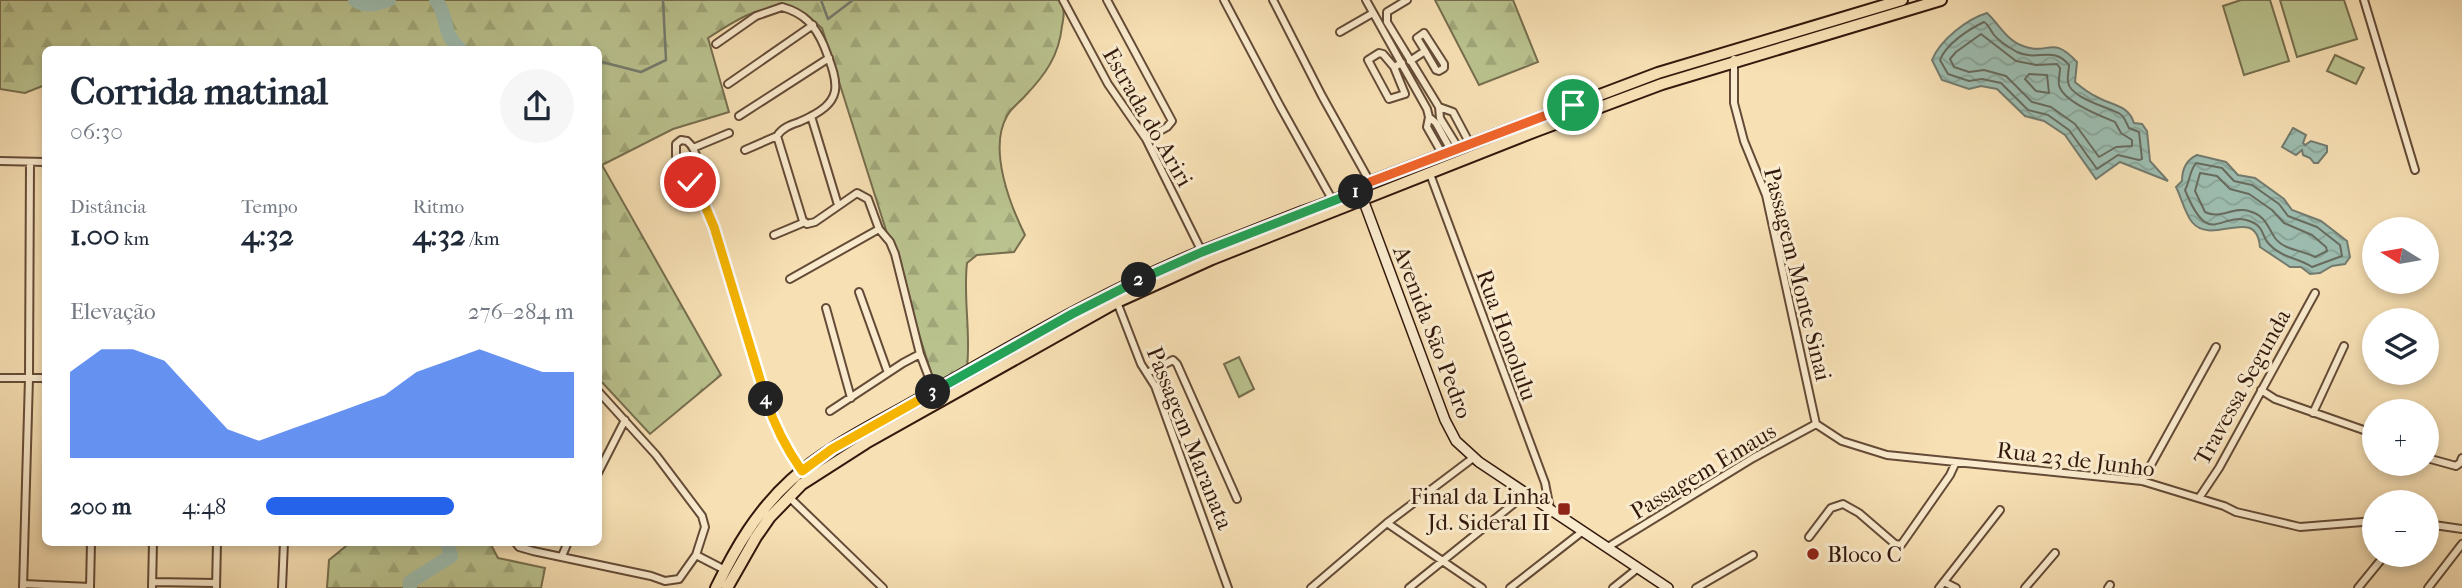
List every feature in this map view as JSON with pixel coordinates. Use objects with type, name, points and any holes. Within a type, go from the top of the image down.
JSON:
[{"type":"main road","points":[[1747,52],[1819,23],[1902,0]]},
{"type":"main road","points":[[716,588],[742,538],[761,510],[802,471],[832,449],[934,391],[971,377],[1117,302],[1361,195],[1370,182],[1658,73],[1733,56],[1941,0]]},
{"type":"main road","points":[[727,588],[756,537],[788,496],[820,470],[1082,309],[1202,252],[1334,202],[1430,174],[1733,56]]},
{"type":"main road","name":"Avenida São Pedro","points":[[1361,195],[1456,441],[1473,458],[1668,588]]},
{"type":"street","name":"Estrada do Ariri","points":[[1063,0],[1108,84],[1146,139],[1202,252]]},
{"type":"street","points":[[1107,0],[1171,121],[1167,127],[1146,139]]},
{"type":"street","points":[[1224,0],[1334,202]]},
{"type":"street","points":[[1273,0],[1370,182]]},
{"type":"street","points":[[1366,0],[1429,117],[1456,150]]},
{"type":"street","points":[[1407,0],[1386,15],[1410,61],[1439,107],[1440,118],[1456,150]]},
{"type":"street","points":[[2364,0],[2415,170]]},
{"type":"street","points":[[716,44],[756,16],[782,7],[805,17],[813,25],[829,58],[836,84],[836,94],[831,102],[811,116],[783,129],[777,136],[745,150]]},
{"type":"street","points":[[1340,32],[1373,13]]},
{"type":"street","points":[[728,84],[813,25]]},
{"type":"street","points":[[1424,33],[1444,68],[1436,71],[1425,51],[1418,38],[1424,33]]},
{"type":"street","points":[[1410,61],[1425,51]]},
{"type":"street","points":[[1378,53],[1383,54],[1394,67],[1405,92],[1404,95],[1392,99],[1387,97],[1368,60],[1378,53]]},
{"type":"street","name":"Passagem Monte Sinai","points":[[1733,56],[1734,103],[1766,195],[1816,424]]},
{"type":"street","points":[[738,116],[829,58]]},
{"type":"street","points":[[1394,67],[1402,63]]},
{"type":"street","points":[[1439,107],[1453,111],[1456,150]]},
{"type":"street","points":[[811,116],[838,205]]},
{"type":"street","points":[[693,148],[729,133]]},
{"type":"street","points":[[777,136],[805,222]]},
{"type":"street","points":[[703,201],[693,148],[687,141],[681,140],[674,150],[688,179],[703,201],[723,255],[774,422],[789,453],[802,471]]},
{"type":"street","points":[[0,161],[42,162]]},
{"type":"street","points":[[30,162],[29,378],[23,586],[90,587],[91,546]]},
{"type":"street","name":"Rua Honolulu","points":[[1430,174],[1545,483],[1550,509]]},
{"type":"street","points":[[774,235],[805,222],[815,222],[853,194],[865,196],[879,229],[890,242],[895,254],[920,354],[934,391]]},
{"type":"street","points":[[790,279],[879,229]]},
{"type":"street","points":[[859,292],[888,373]]},
{"type":"street","name":"Travessa Segunda","points":[[2199,498],[2219,468],[2315,293]]},
{"type":"street","name":"Passagem Maranata","points":[[1117,302],[1137,354],[1156,386],[1228,588]]},
{"type":"street","points":[[826,308],[851,398]]},
{"type":"street","points":[[2313,413],[2344,346]]},
{"type":"street","points":[[2142,481],[2216,347]]},
{"type":"street","points":[[830,411],[920,354]]},
{"type":"street","points":[[1147,373],[1173,360],[1177,365],[1237,499]]},
{"type":"street","points":[[0,378],[42,378]]},
{"type":"street","points":[[2261,390],[2275,399],[2362,430]]},
{"type":"street","points":[[518,546],[673,582],[684,575],[696,555],[705,527],[702,516],[656,454],[602,395]]},
{"type":"street","points":[[602,466],[625,420]]},
{"type":"street","name":"Rua 23 de Junho","points":[[1816,424],[1842,441],[1864,450],[1897,457],[2142,481],[2236,512],[2301,527],[2362,522]]},
{"type":"street","name":"Passagem Emaus","points":[[1608,547],[1753,458],[1816,424]]},
{"type":"street","points":[[1311,588],[1387,523],[1473,458]]},
{"type":"street","points":[[2439,461],[2456,466],[2462,458]]},
{"type":"street","points":[[1809,537],[1831,508],[1843,504],[1859,513],[1897,546],[1902,544],[1956,463]]},
{"type":"street","points":[[1409,588],[1527,493]]},
{"type":"street","points":[[788,496],[883,588]]},
{"type":"street","points":[[1939,588],[2000,510]]},
{"type":"street","points":[[1387,523],[1482,588]]},
{"type":"street","points":[[2439,526],[2462,529]]},
{"type":"street","points":[[1510,588],[1583,531]]},
{"type":"street","points":[[2428,588],[2462,544]]},
{"type":"street","points":[[153,546],[152,585],[216,585],[217,546]]},
{"type":"street","points":[[282,588],[284,546]]},
{"type":"street","points":[[562,556],[566,546]]},
{"type":"street","points":[[2025,588],[2055,553]]},
{"type":"street","points":[[696,555],[725,570]]},
{"type":"street","points":[[1696,588],[1753,555]]},
{"type":"street","points":[[2358,588],[2375,567]]},
{"type":"street","points":[[1614,588],[1638,568]]},
{"type":"street","points":[[1944,582],[1956,588]]},
{"type":"green space","points":[[0,0],[1060,0],[1064,13],[1058,47],[1050,64],[1008,113],[1002,129],[1000,160],[1003,177],[1025,235],[1014,252],[977,255],[967,263],[967,368],[935,385],[822,28],[799,11],[786,8],[762,10],[708,38],[729,112],[673,129],[602,165],[602,46],[42,46],[42,86],[25,93],[0,89]]},
{"type":"green space","points":[[1435,0],[1513,0],[1538,62],[1479,85]]},
{"type":"green space","points":[[2241,0],[2270,0],[2289,61],[2244,75],[2223,6]]},
{"type":"green space","points":[[2280,0],[2344,0],[2357,39],[2297,57]]},
{"type":"green space","points":[[2335,55],[2364,68],[2356,84],[2327,71]]},
{"type":"green space","points":[[602,165],[721,375],[650,434],[602,382]]},
{"type":"green space","points":[[1239,357],[1254,389],[1239,397],[1224,364]]},
{"type":"green space","points":[[346,546],[492,546],[498,558],[545,568],[541,588],[327,588],[329,560]]},
{"type":"water","points":[[1987,13],[2007,36],[2017,43],[2039,49],[2056,47],[2077,62],[2075,82],[2092,95],[2124,109],[2134,123],[2142,124],[2147,131],[2150,161],[2168,181],[2120,162],[2096,179],[2065,135],[2044,121],[2025,116],[1997,89],[1981,86],[1969,89],[1942,80],[1932,60],[1936,52],[1955,31]]},
{"type":"water","points":[[2293,128],[2306,135],[2303,143],[2305,145],[2311,141],[2327,146],[2327,152],[2318,163],[2303,155],[2302,150],[2296,155],[2282,147]]},
{"type":"water","points":[[2197,155],[2226,162],[2238,175],[2255,178],[2284,199],[2292,210],[2321,221],[2347,241],[2350,257],[2345,264],[2310,274],[2301,267],[2290,267],[2260,247],[2257,235],[2251,228],[2200,228],[2192,222],[2176,187],[2182,181],[2187,163]]},
{"type":"waterway","points":[[355,0],[368,5],[389,0]]},
{"type":"waterway","points":[[436,0],[443,13],[447,31],[457,46]]},
{"type":"waterway","points":[[602,62],[641,72],[666,60],[663,0]]},
{"type":"waterway","points":[[821,0],[828,19],[853,0]]},
{"type":"waterway","points":[[410,588],[410,582],[451,556],[448,546]]},
{"type":"place","name":"Final da Linha Jd. Sideral II","points":[[1564,509]]},
{"type":"place","name":"Bloco C","points":[[1813,554]]},
{"type":"route","points":[[690,182],[703,201],[714,227],[774,422],[789,453],[802,471],[832,449],[934,391],[1135,282],[1202,252],[1304,211],[1334,202],[1370,182],[1573,105]]}]
